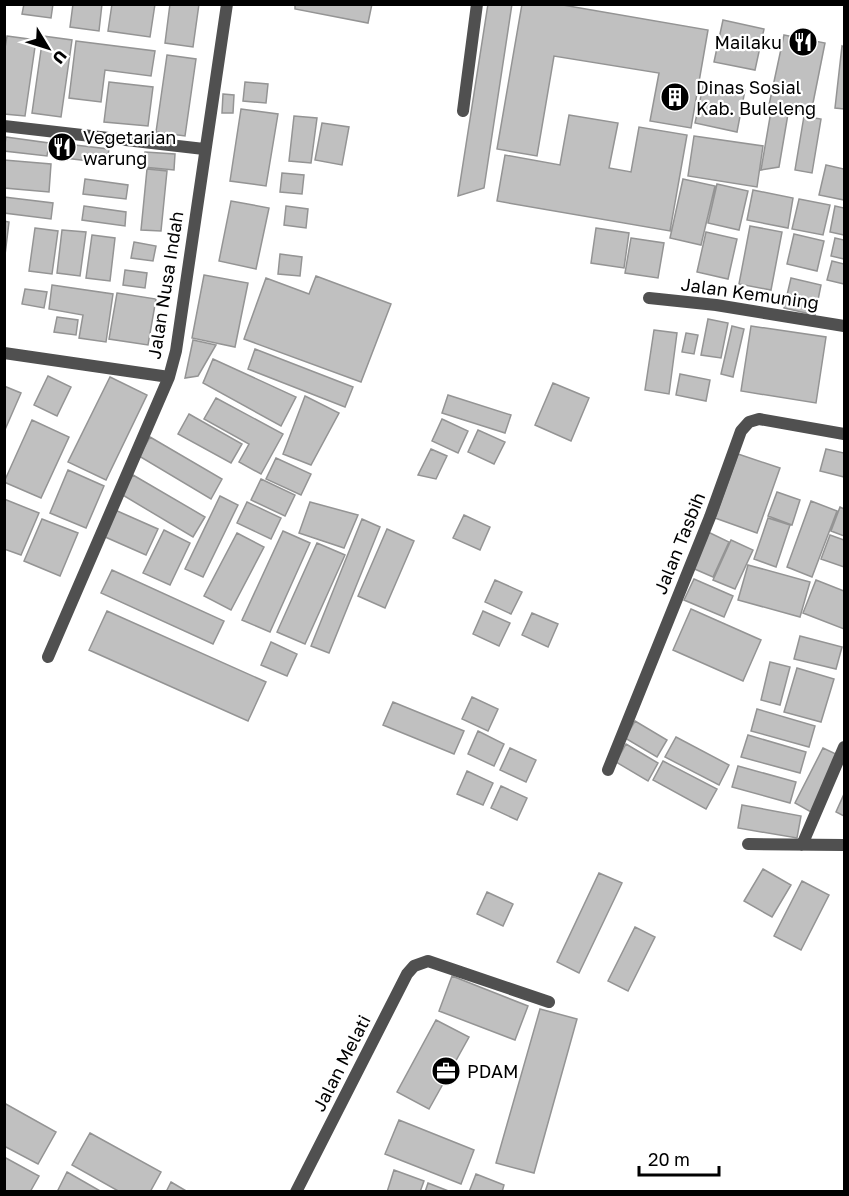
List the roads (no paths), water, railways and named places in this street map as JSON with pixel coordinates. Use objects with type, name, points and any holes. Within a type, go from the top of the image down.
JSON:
[{"type":"street","name":"Jalan Nusa Indah","points":[[48,657],[169,377],[176,351],[227,4]]},
{"type":"street","points":[[463,111],[477,4]]},
{"type":"street","points":[[4,126],[204,149]]},
{"type":"street","name":"Jalan Kemuning","points":[[649,298],[716,305],[844,326]]},
{"type":"street","points":[[4,353],[169,377]]},
{"type":"street","name":"Jalan Tasbih","points":[[608,770],[710,518],[741,431],[749,422],[759,419],[844,434]]},
{"type":"street","points":[[802,845],[844,747]]},
{"type":"street","points":[[748,844],[844,845]]},
{"type":"street","name":"Jalan Melati","points":[[296,1191],[406,974],[414,966],[428,961],[549,1002]]},
{"type":"place","name":"Mailaku","points":[[803,42]]},
{"type":"place","name":"Dinas Sosial Kab. Buleleng","points":[[675,97]]},
{"type":"place","name":"Vegetarian warung","points":[[62,147]]},
{"type":"place","name":"PDAM","points":[[446,1071]]}]
